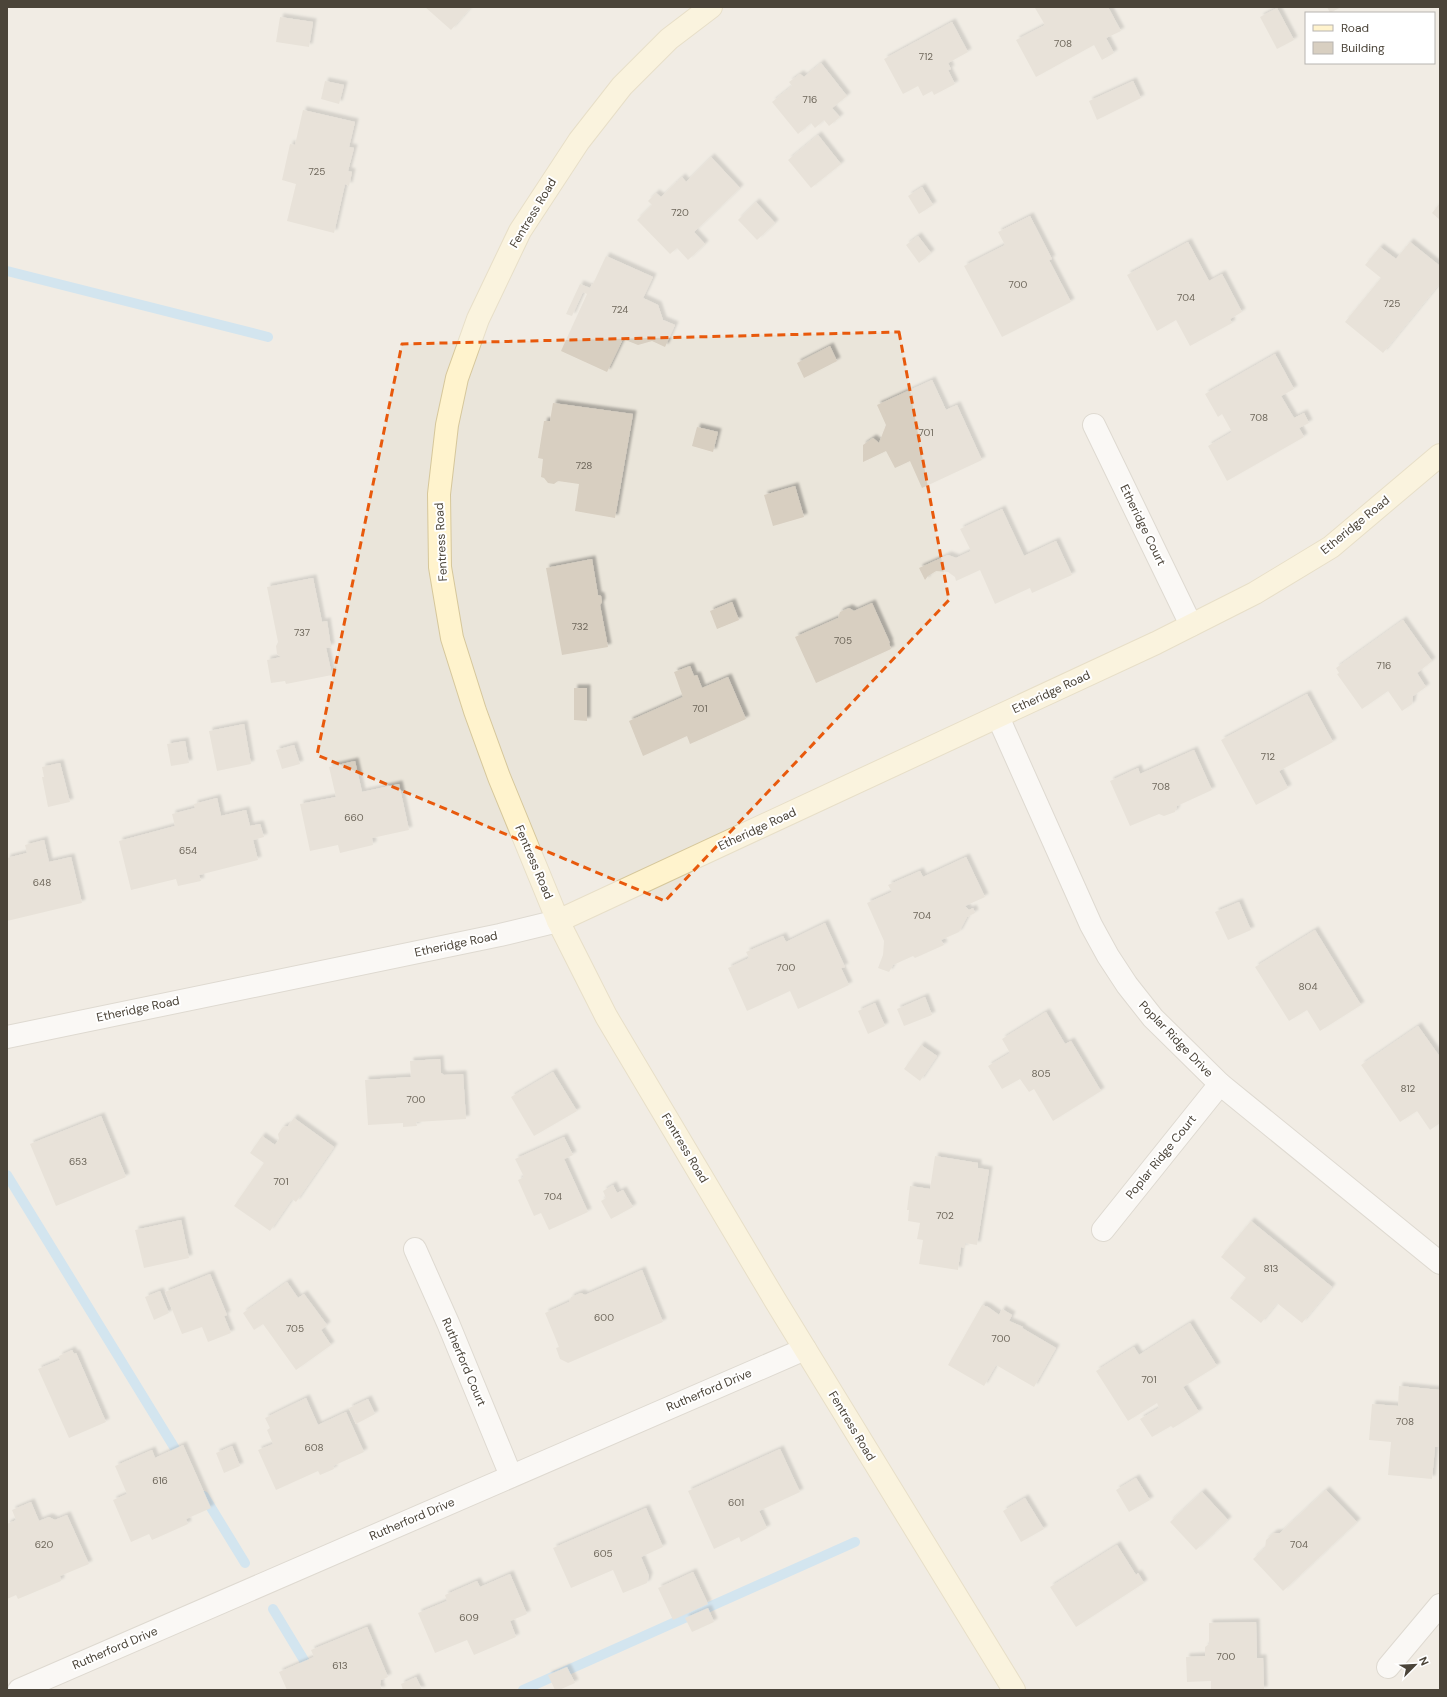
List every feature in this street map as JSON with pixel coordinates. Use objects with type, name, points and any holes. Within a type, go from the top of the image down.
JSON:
[{"type":"street","name":"Fentress Road","points":[[711,7],[669,39],[622,86],[579,141],[520,230],[478,319],[457,378],[447,425],[439,494],[440,560],[452,638],[498,777],[558,921],[606,1016],[775,1300],[1014,1690]]},
{"type":"street","name":"Etheridge Court","points":[[1094,425],[1191,625]]},
{"type":"street","name":"Etheridge Road","points":[[7,1037],[500,935],[558,921],[1156,643],[1255,593],[1331,547],[1440,455]]},
{"type":"street","name":"Poplar Ridge Drive","points":[[998,717],[1091,926],[1127,985],[1153,1018],[1220,1084],[1440,1263]]},
{"type":"street","name":"Poplar Ridge Court","points":[[1103,1230],[1220,1084]]},
{"type":"street","name":"Rutherford Court","points":[[415,1249],[448,1323],[511,1476]]},
{"type":"street","name":"Rutherford Drive","points":[[19,1690],[805,1349]]},
{"type":"street","points":[[1388,1666],[1440,1605]]},
{"type":"highlighted area","points":[[899,332],[949,600],[665,901],[317,755],[402,344]]},
{"type":"shaded area","points":[[7,7],[1440,7],[1440,1690],[7,1690]]},
{"type":"building","points":[[425,7],[471,7],[451,30]]},
{"type":"building","points":[[1108,7],[1121,31],[1106,38],[1114,53],[1102,60],[1094,45],[1036,77],[1016,40],[1045,25],[1035,8]]},
{"type":"building","points":[[1327,7],[1341,7],[1332,12],[1330,12]]},
{"type":"building","points":[[1277,8],[1294,40],[1277,49],[1260,17]]},
{"type":"building","points":[[280,17],[313,22],[309,47],[276,42]]},
{"type":"building","points":[[952,22],[968,52],[948,63],[951,69],[948,70],[955,84],[934,95],[932,91],[923,96],[918,86],[903,94],[884,59]]},
{"type":"building","points":[[821,63],[847,96],[832,108],[840,117],[829,126],[824,120],[815,128],[811,123],[798,134],[772,102],[792,86],[789,82],[800,74],[804,77]]},
{"type":"building","points":[[325,81],[344,85],[339,104],[321,99]]},
{"type":"building","points":[[1133,81],[1141,98],[1097,120],[1089,101]]},
{"type":"building","points":[[303,110],[355,122],[349,147],[354,148],[348,171],[352,172],[349,186],[345,184],[334,233],[287,221],[296,184],[282,180],[290,144],[295,145]]},
{"type":"building","points":[[818,135],[841,164],[811,188],[788,160]]},
{"type":"building","points":[[711,157],[740,188],[694,232],[705,244],[688,260],[677,248],[670,254],[637,220],[652,205],[648,201],[656,193],[661,197],[682,177],[686,182]]},
{"type":"building","points":[[922,187],[933,205],[919,214],[908,196]]},
{"type":"building","points":[[756,202],[775,223],[757,240],[738,220]]},
{"type":"building","points":[[1440,203],[1440,220],[1432,213]]},
{"type":"building","points":[[1030,216],[1052,259],[1049,260],[1071,302],[1002,337],[964,266],[1005,245],[998,232]]},
{"type":"building","points":[[918,236],[931,253],[919,263],[906,245]]},
{"type":"building","points":[[1188,242],[1209,281],[1222,274],[1242,312],[1230,319],[1232,323],[1190,346],[1176,320],[1157,331],[1127,275]]},
{"type":"building","points":[[1410,242],[1440,266],[1440,283],[1383,353],[1345,322],[1381,278],[1365,265],[1380,247],[1396,259]]},
{"type":"building","points":[[606,256],[653,277],[643,298],[658,305],[663,320],[675,325],[665,347],[652,341],[638,345],[623,339],[607,372],[561,351],[587,294],[583,292],[572,316],[566,314],[580,284],[590,288]]},
{"type":"building","points":[[830,346],[837,361],[804,378],[797,363]]},
{"type":"building","points":[[1275,354],[1294,389],[1281,396],[1294,418],[1304,413],[1309,423],[1299,428],[1304,437],[1227,481],[1208,446],[1232,432],[1222,414],[1218,417],[1205,394]]},
{"type":"building","points":[[932,380],[946,410],[957,405],[982,460],[922,488],[910,461],[895,468],[886,451],[863,462],[863,445],[873,438],[879,443],[886,425],[877,405]]},
{"type":"building","points":[[553,403],[633,414],[615,518],[575,511],[579,484],[558,481],[554,484],[548,483],[541,477],[543,459],[538,458],[544,421],[550,421]]},
{"type":"building","points":[[697,427],[718,432],[713,452],[692,446]]},
{"type":"building","points":[[795,486],[804,517],[773,526],[764,495]]},
{"type":"building","points":[[1002,509],[1024,556],[1056,541],[1072,575],[1032,593],[1030,588],[995,604],[980,570],[956,581],[955,577],[948,572],[936,571],[925,580],[919,568],[948,555],[956,558],[971,551],[960,529]]},
{"type":"building","points":[[592,559],[598,595],[601,596],[602,602],[600,605],[608,647],[562,655],[546,568]]},
{"type":"building","points":[[313,578],[322,622],[327,621],[331,647],[326,648],[332,675],[286,684],[285,681],[271,683],[267,660],[281,657],[277,654],[276,646],[278,642],[267,587]]},
{"type":"building","points":[[732,602],[739,620],[717,629],[710,611]]},
{"type":"building","points":[[872,603],[890,643],[891,649],[816,683],[795,637],[838,618],[840,612],[849,608],[854,611]]},
{"type":"building","points":[[1403,620],[1432,661],[1417,673],[1426,687],[1413,696],[1412,704],[1402,711],[1388,691],[1362,709],[1337,674],[1339,673],[1336,668]]},
{"type":"building","points":[[690,666],[694,676],[697,675],[702,688],[728,677],[746,719],[690,744],[687,736],[643,756],[629,721],[683,697],[674,672]]},
{"type":"building","points":[[574,688],[587,688],[587,721],[574,720]]},
{"type":"building","points":[[1307,694],[1333,742],[1279,771],[1288,788],[1256,805],[1221,740]]},
{"type":"building","points":[[244,724],[251,764],[217,771],[209,731]]},
{"type":"building","points":[[185,741],[189,763],[171,766],[167,744]]},
{"type":"building","points":[[294,745],[300,764],[282,769],[276,750]]},
{"type":"building","points":[[1194,750],[1212,790],[1177,806],[1175,812],[1164,816],[1159,814],[1130,826],[1110,781],[1138,768],[1140,774]]},
{"type":"building","points":[[355,761],[362,792],[399,784],[409,830],[372,838],[373,845],[340,853],[338,845],[310,851],[300,804],[336,797],[329,767]]},
{"type":"building","points":[[60,763],[70,802],[48,807],[42,777],[44,777],[42,767]]},
{"type":"building","points":[[217,798],[221,816],[246,810],[250,826],[260,824],[264,837],[253,840],[258,860],[199,875],[201,881],[178,886],[176,879],[131,890],[119,841],[175,826],[172,814],[195,808],[194,804]]},
{"type":"building","points":[[44,840],[49,862],[71,857],[82,903],[7,921],[7,858],[27,853],[25,845]]},
{"type":"building","points":[[966,857],[985,897],[965,906],[969,910],[973,908],[975,913],[967,917],[959,932],[941,940],[944,945],[915,958],[913,956],[893,965],[889,972],[878,968],[883,955],[884,941],[867,903],[892,892],[888,885],[920,871],[923,877]]},
{"type":"building","points":[[1239,902],[1251,930],[1228,940],[1215,912]]},
{"type":"building","points":[[825,923],[845,967],[841,968],[849,985],[798,1009],[790,991],[747,1011],[728,968],[749,958],[746,952],[783,936],[786,942]]},
{"type":"building","points":[[1315,930],[1361,1005],[1320,1031],[1307,1010],[1289,1021],[1255,967]]},
{"type":"building","points":[[925,997],[932,1015],[904,1026],[897,1009]]},
{"type":"building","points":[[875,1003],[885,1026],[868,1034],[858,1011]]},
{"type":"building","points":[[1046,1012],[1065,1044],[1071,1041],[1101,1091],[1053,1121],[1034,1089],[1029,1092],[1020,1079],[1002,1089],[988,1066],[1010,1053],[1002,1039]]},
{"type":"building","points":[[1418,1026],[1440,1057],[1440,1123],[1430,1130],[1417,1111],[1400,1122],[1361,1065]]},
{"type":"building","points":[[921,1045],[937,1056],[920,1081],[904,1069]]},
{"type":"building","points":[[440,1059],[441,1073],[444,1075],[463,1074],[466,1119],[416,1122],[417,1126],[403,1127],[403,1123],[368,1125],[365,1080],[411,1077],[410,1061]]},
{"type":"building","points":[[553,1072],[577,1111],[534,1136],[511,1097]]},
{"type":"building","points":[[101,1116],[126,1177],[56,1206],[30,1144]]},
{"type":"building","points":[[294,1118],[334,1147],[296,1202],[292,1199],[270,1231],[234,1206],[264,1163],[250,1153],[262,1136],[275,1145],[279,1139],[278,1134],[283,1127],[288,1126]]},
{"type":"building","points":[[564,1137],[573,1155],[564,1159],[588,1212],[549,1230],[541,1213],[534,1216],[518,1180],[524,1177],[515,1159]]},
{"type":"building","points":[[935,1156],[978,1163],[978,1168],[989,1170],[977,1245],[965,1243],[965,1248],[961,1247],[958,1270],[919,1264],[923,1240],[917,1239],[920,1223],[908,1221],[909,1210],[907,1210],[910,1186],[930,1189]]},
{"type":"building","points":[[613,1185],[617,1193],[623,1190],[633,1207],[611,1219],[601,1201],[606,1198],[603,1191]]},
{"type":"building","points":[[181,1220],[189,1258],[144,1268],[135,1230]]},
{"type":"building","points":[[1251,1221],[1332,1287],[1302,1323],[1277,1303],[1261,1323],[1230,1298],[1246,1278],[1221,1257]]},
{"type":"building","points":[[642,1270],[663,1322],[568,1363],[560,1359],[556,1348],[559,1347],[545,1313],[569,1302],[571,1297],[581,1293],[585,1295]]},
{"type":"building","points":[[210,1274],[227,1315],[224,1316],[231,1333],[208,1342],[202,1327],[182,1334],[165,1292]]},
{"type":"building","points":[[287,1282],[298,1298],[304,1294],[327,1325],[321,1330],[331,1345],[296,1370],[263,1324],[254,1330],[243,1313]]},
{"type":"building","points":[[160,1291],[169,1313],[154,1320],[145,1297]]},
{"type":"building","points":[[982,1305],[988,1307],[999,1315],[1002,1309],[1012,1315],[1009,1321],[1023,1327],[1022,1328],[1056,1348],[1034,1387],[996,1365],[984,1386],[948,1365]]},
{"type":"building","points":[[1190,1323],[1217,1366],[1183,1387],[1199,1412],[1173,1428],[1171,1426],[1152,1437],[1140,1419],[1159,1408],[1157,1403],[1128,1421],[1096,1371],[1134,1347],[1139,1355]]},
{"type":"building","points":[[72,1350],[74,1354],[76,1353],[106,1422],[69,1438],[38,1369],[60,1360],[59,1356]]},
{"type":"building","points":[[1399,1386],[1440,1390],[1439,1447],[1435,1447],[1432,1479],[1388,1475],[1391,1442],[1369,1440],[1372,1404],[1398,1406]]},
{"type":"building","points":[[306,1398],[318,1425],[346,1412],[364,1452],[333,1466],[334,1469],[320,1475],[318,1471],[276,1490],[258,1450],[273,1444],[267,1430],[270,1428],[265,1418]]},
{"type":"building","points":[[368,1399],[375,1414],[356,1424],[349,1408]]},
{"type":"building","points":[[183,1445],[211,1508],[186,1519],[188,1524],[152,1540],[149,1534],[131,1542],[113,1500],[127,1494],[115,1466],[152,1450],[155,1458]]},
{"type":"building","points":[[232,1446],[240,1466],[224,1473],[216,1453]]},
{"type":"building","points":[[780,1449],[800,1492],[759,1511],[767,1528],[741,1542],[739,1537],[714,1549],[688,1491]]},
{"type":"building","points":[[1136,1478],[1150,1500],[1129,1512],[1116,1490]]},
{"type":"building","points":[[1326,1490],[1357,1522],[1283,1591],[1253,1559],[1265,1548],[1266,1540],[1274,1533],[1280,1533]]},
{"type":"building","points":[[1202,1492],[1228,1520],[1196,1550],[1170,1522]]},
{"type":"building","points":[[1025,1498],[1044,1529],[1021,1542],[1003,1511]]},
{"type":"building","points":[[31,1502],[39,1521],[49,1517],[55,1520],[67,1515],[89,1564],[60,1576],[61,1581],[18,1599],[16,1595],[7,1599],[7,1524],[16,1520],[12,1510]]},
{"type":"building","points":[[646,1508],[663,1547],[641,1557],[649,1576],[647,1583],[623,1593],[613,1570],[571,1588],[553,1548]]},
{"type":"building","points":[[1117,1545],[1136,1575],[1138,1573],[1144,1583],[1076,1627],[1050,1587]]},
{"type":"building","points":[[693,1572],[708,1604],[673,1620],[658,1588]]},
{"type":"building","points":[[510,1574],[527,1614],[510,1621],[516,1637],[474,1655],[467,1640],[435,1653],[418,1613],[447,1601],[445,1595],[477,1581],[480,1587]]},
{"type":"building","points":[[708,1608],[714,1622],[692,1632],[685,1618]]},
{"type":"building","points":[[1256,1622],[1257,1658],[1263,1658],[1264,1690],[1211,1690],[1211,1681],[1187,1682],[1186,1657],[1205,1656],[1205,1647],[1209,1644],[1209,1623]]},
{"type":"building","points":[[367,1627],[388,1677],[381,1680],[380,1685],[382,1690],[287,1690],[279,1672],[314,1657],[311,1650]]},
{"type":"building","points":[[567,1667],[575,1683],[559,1690],[555,1690],[548,1675]]},
{"type":"building","points":[[416,1677],[422,1690],[403,1690],[401,1684]]},
{"type":"waterway","points":[[7,271],[268,337]]},
{"type":"waterway","points":[[7,1175],[182,1460]]},
{"type":"waterway","points":[[204,1496],[245,1563]]},
{"type":"waterway","points":[[523,1690],[855,1542]]},
{"type":"waterway","points":[[273,1609],[322,1690]]}]
